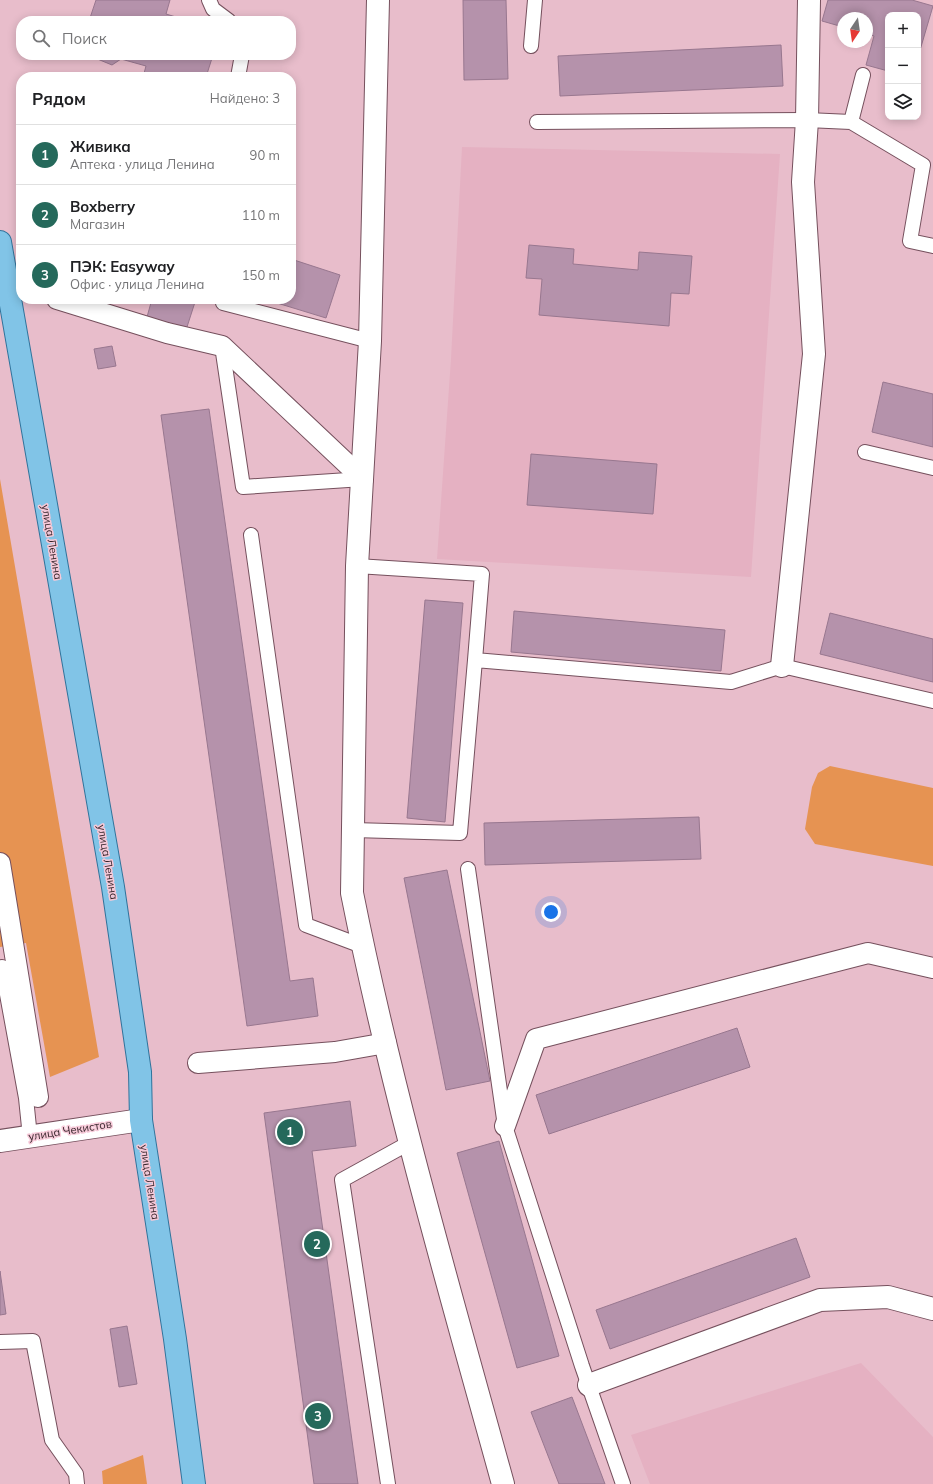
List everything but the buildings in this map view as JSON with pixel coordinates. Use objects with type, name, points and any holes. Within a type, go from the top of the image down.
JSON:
[{"type":"main road","name":"улица Ленина","points":[[0,242],[9,283],[112,887],[140,1072],[141,1120],[175,1339],[194,1484]]},
{"type":"street","points":[[378,0],[370,341],[357,566],[352,894],[362,946],[409,1143],[503,1484]]},
{"type":"street","points":[[782,666],[814,354],[803,182],[807,120],[808,0]]},
{"type":"street","points":[[73,304],[166,333],[222,346],[363,479]]},
{"type":"street","points":[[0,863],[38,1097]]},
{"type":"street","points":[[505,1126],[536,1039],[868,953],[933,968]]},
{"type":"street","points":[[198,1063],[335,1052],[386,1043]]},
{"type":"street","name":"улица Чекистов","points":[[0,1141],[141,1120]]},
{"type":"street","points":[[589,1385],[820,1300],[888,1297],[933,1309]]},
{"type":"lane","points":[[209,0],[213,9],[222,16]]},
{"type":"lane","points":[[531,46],[535,0]]},
{"type":"lane","points":[[239,72],[241,60]]},
{"type":"lane","points":[[851,122],[863,75]]},
{"type":"lane","points":[[537,122],[807,120],[851,122],[923,165],[910,241],[933,246]]},
{"type":"lane","points":[[226,304],[370,341]]},
{"type":"lane","points":[[222,346],[243,487],[363,479]]},
{"type":"lane","points":[[865,452],[933,468]]},
{"type":"lane","points":[[251,535],[306,925],[362,946]]},
{"type":"lane","points":[[353,830],[460,832],[482,574],[357,566]]},
{"type":"lane","points":[[475,660],[731,682],[782,666],[933,701]]},
{"type":"lane","points":[[468,869],[505,1126],[589,1385],[623,1484]]},
{"type":"lane","points":[[0,968],[2,967],[26,1098],[30,1137]]},
{"type":"lane","points":[[388,1484],[342,1180],[409,1143]]},
{"type":"lane","points":[[0,1342],[33,1341],[52,1440],[76,1474],[77,1484]]},
{"type":"shaded area","points":[[462,147],[780,154],[751,577],[437,559],[451,359]]},
{"type":"shaded area","points":[[0,479],[99,1057],[50,1077],[26,943],[0,947]]},
{"type":"shaded area","points":[[830,766],[933,788],[933,866],[815,844],[805,829],[812,787],[818,773]]},
{"type":"shaded area","points":[[861,1363],[933,1437],[933,1484],[650,1484],[631,1435]]},
{"type":"shaded area","points":[[143,1455],[147,1484],[103,1484],[102,1471]]},
{"type":"place","name":"Живика","points":[[290,1132]]},
{"type":"place","name":"Boxberry","points":[[317,1244]]},
{"type":"place","name":"ПЭК: Easyway","points":[[318,1416]]}]
